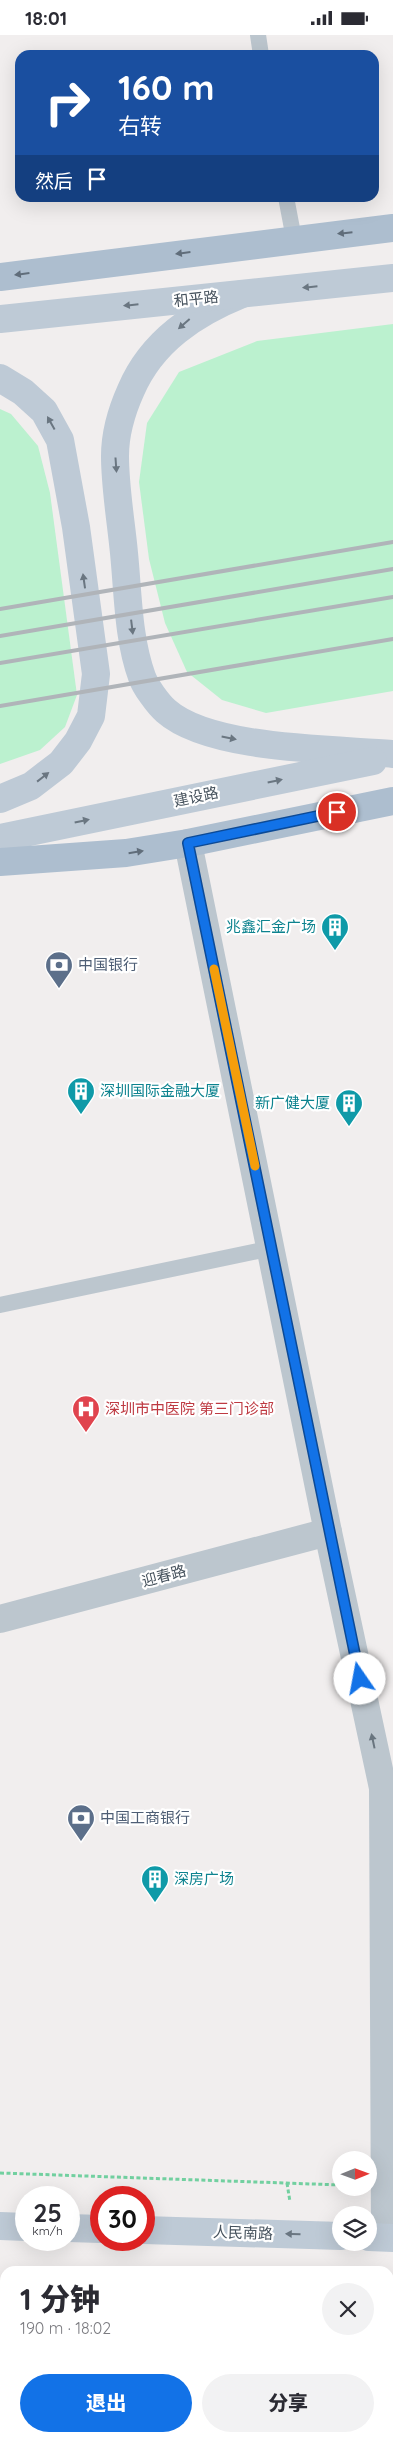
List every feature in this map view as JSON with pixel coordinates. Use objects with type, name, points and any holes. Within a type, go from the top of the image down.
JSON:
[{"type":"main road","points":[[0,277],[393,228]]},
{"type":"main road","name":"和平路","points":[[0,319],[393,278]]},
{"type":"main road","points":[[242,294],[212,306],[189,320],[168,338],[145,365],[131,389],[120,422],[115,454],[119,505],[135,648],[142,679],[165,711],[197,728],[226,738],[273,745],[393,755]]},
{"type":"main road","points":[[0,378],[23,392],[44,411],[60,441],[76,527],[96,674],[91,716],[78,741],[61,763],[31,786],[0,799]]},
{"type":"main road","name":"建设路","points":[[0,838],[393,755]]},
{"type":"main road","points":[[0,863],[117,854],[188,843],[393,801]]},
{"type":"main road","points":[[0,2226],[15,2227]]},
{"type":"main road","name":"人民南路","points":[[155,2230],[332,2236]]},
{"type":"street","points":[[188,843],[272,1248],[328,1532],[388,1787],[389,2017],[382,2237]]},
{"type":"street","name":"迎春路","points":[[0,1619],[328,1532]]},
{"type":"lane","points":[[258,35],[260,50]]},
{"type":"lane","points":[[287,202],[294,239]]},
{"type":"lane","points":[[0,1305],[272,1248]]},
{"type":"path","points":[[0,2173],[332,2185]]},
{"type":"green space","points":[[393,324],[393,691],[266,713],[222,700],[187,672],[165,623],[149,559],[139,482],[147,423],[179,372],[257,341]]},
{"type":"green space","points":[[0,409],[11,414],[38,446],[50,493],[77,695],[65,727],[40,750],[0,764]]},
{"type":"railway","points":[[0,609],[393,542]]},
{"type":"railway","points":[[0,636],[393,569]]},
{"type":"railway","points":[[0,663],[393,597]]},
{"type":"railway","points":[[0,706],[393,639]]},
{"type":"slow traffic","points":[[214,969],[255,1166]]},
{"type":"place","name":"兆鑫汇金广场","points":[[335,951]]},
{"type":"place","name":"中国银行","points":[[59,989]]},
{"type":"place","name":"深圳国际金融大厦","points":[[81,1115]]},
{"type":"place","name":"新广健大厦","points":[[349,1127]]},
{"type":"place","name":"深圳市中医院 第三门诊部","points":[[86,1433]]},
{"type":"place","name":"中国工商银行","points":[[81,1842]]},
{"type":"place","name":"深房广场","points":[[155,1903]]},
{"type":"route","points":[[337,812],[188,843],[272,1248],[328,1532],[360,1679]]}]
